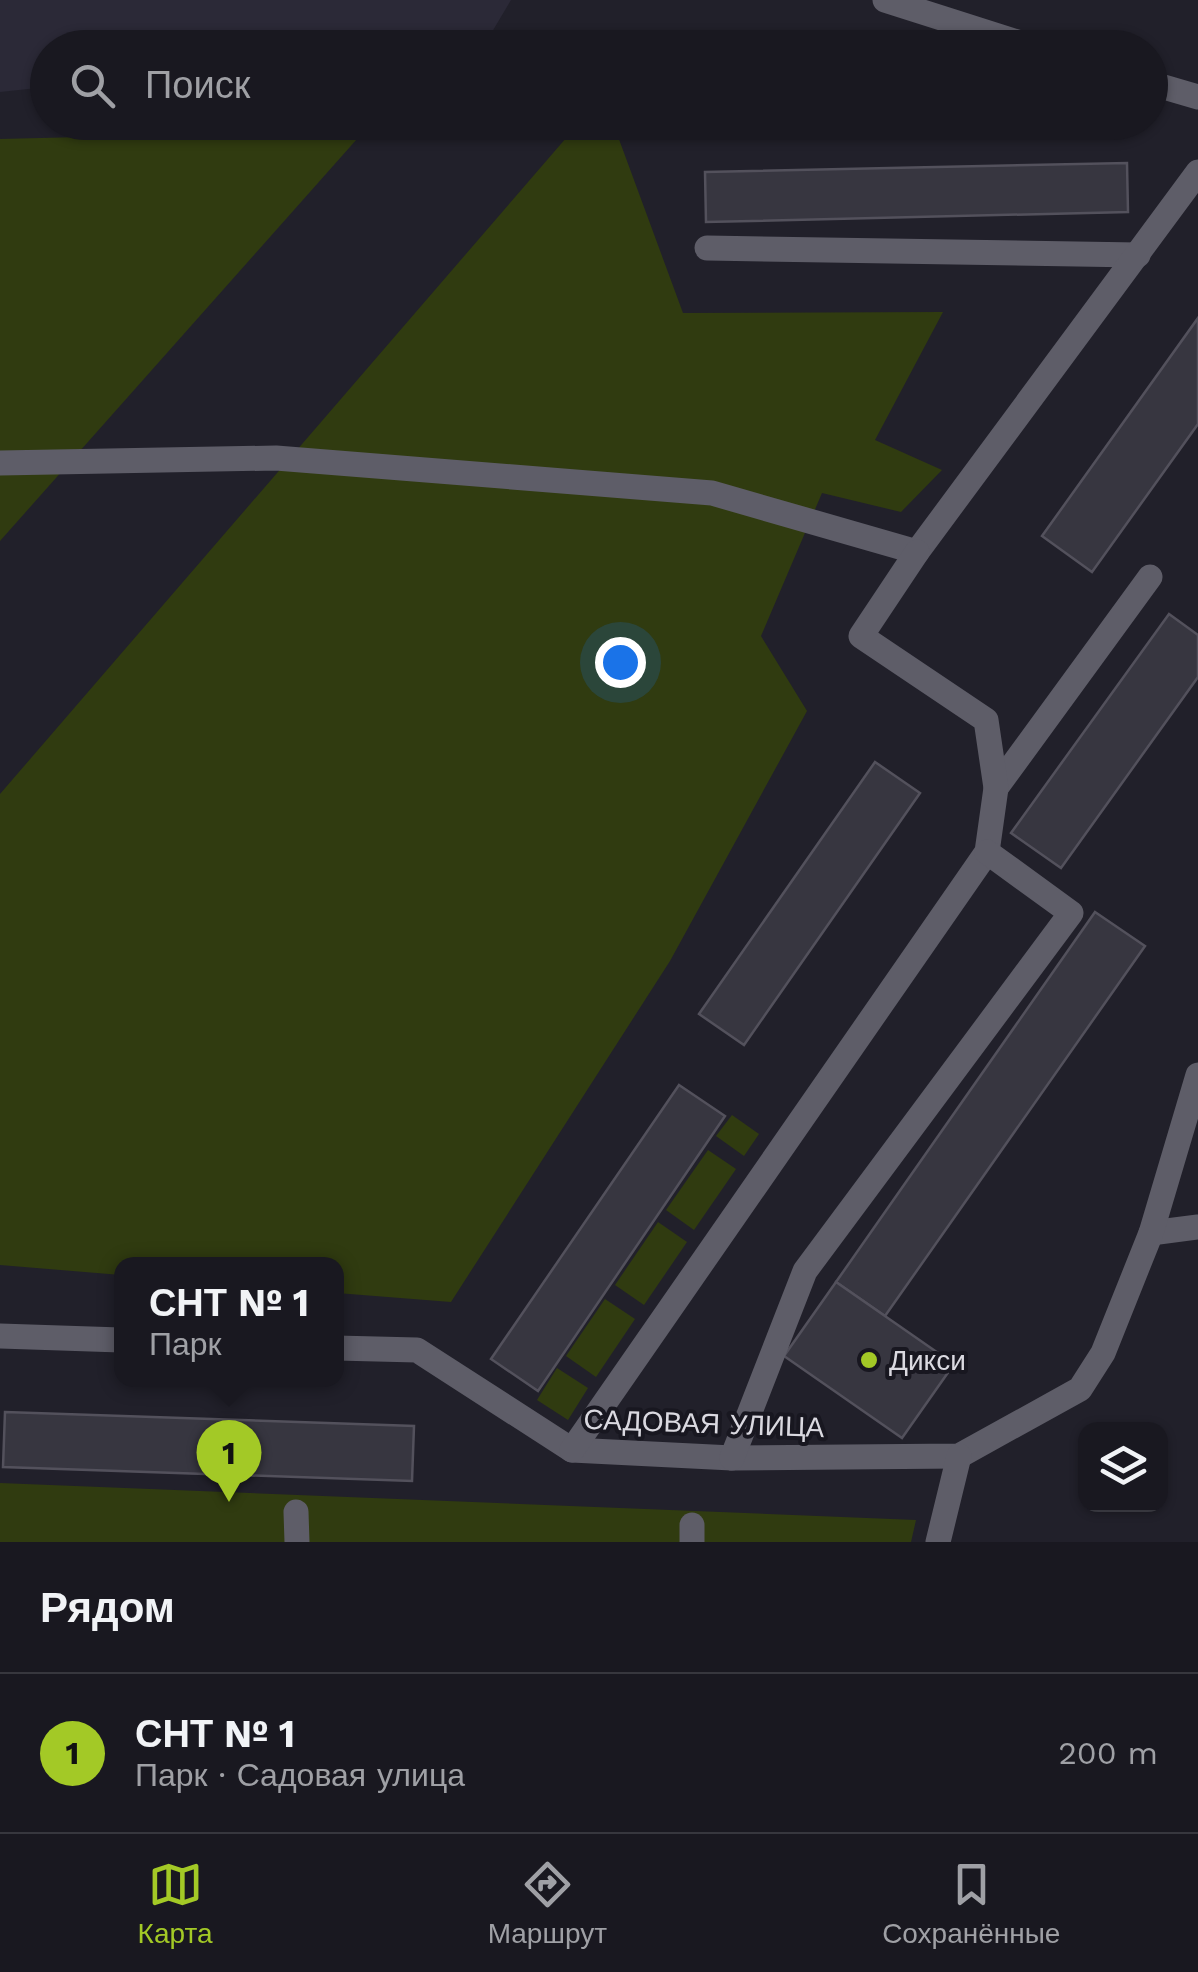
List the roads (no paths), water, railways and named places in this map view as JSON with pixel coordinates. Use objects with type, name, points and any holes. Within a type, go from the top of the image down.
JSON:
[{"type":"street","points":[[885,0],[979,30]]},
{"type":"street","points":[[1168,89],[1198,98]]},
{"type":"street","points":[[572,1450],[987,852],[996,788],[986,720],[861,636],[917,552],[1198,172]]},
{"type":"street","points":[[707,248],[1138,255]]},
{"type":"street","points":[[0,463],[276,458],[712,493],[917,552]]},
{"type":"street","points":[[996,788],[1150,577]]},
{"type":"street","points":[[732,1458],[804,1270],[1071,913],[987,852]]},
{"type":"street","points":[[1198,1075],[1151,1232],[1198,1228]]},
{"type":"street","name":"САДОВАЯ УЛИЦА","points":[[344,1348],[416,1350],[572,1450],[732,1458],[958,1456],[1080,1389],[1102,1353],[1151,1232]]},
{"type":"street","points":[[0,1336],[114,1340]]},
{"type":"street","points":[[938,1542],[958,1456]]},
{"type":"street","points":[[296,1512],[296,1542]]},
{"type":"place","name":"Дикси","points":[[869,1360]]},
{"type":"place","name":"СНТ № 1","points":[[229,1502]]}]
